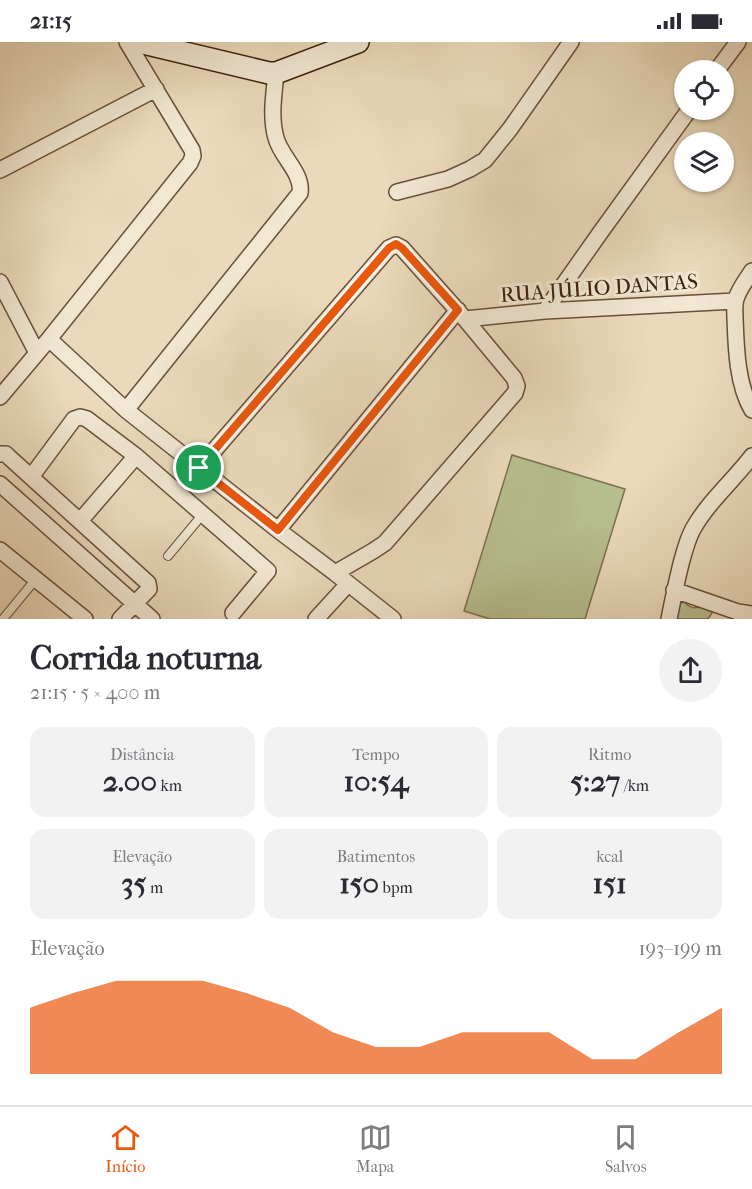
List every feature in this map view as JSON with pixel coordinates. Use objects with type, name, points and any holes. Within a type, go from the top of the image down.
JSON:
[{"type":"street","points":[[0,397],[190,163],[192,150],[127,42]]},
{"type":"street","points":[[140,42],[261,72],[276,73],[358,42]]},
{"type":"street","points":[[397,192],[448,179],[485,160],[510,129],[571,42]]},
{"type":"street","points":[[724,60],[738,42]]},
{"type":"street","points":[[126,410],[300,193],[300,181],[277,142],[274,129],[273,102],[276,73]]},
{"type":"street","points":[[0,170],[156,89]]},
{"type":"street","points":[[545,311],[682,120]]},
{"type":"street","points":[[199,468],[389,248],[396,244],[402,248],[514,378],[517,386],[515,393],[385,543],[335,573]]},
{"type":"street","points":[[752,271],[741,286],[735,301],[741,379],[747,402],[752,410]]},
{"type":"street","points":[[0,282],[37,353]]},
{"type":"street","name":"RUA JÚLIO DANTAS","points":[[461,315],[735,301]]},
{"type":"street","points":[[278,530],[461,315]]},
{"type":"street","points":[[49,339],[126,410],[393,619]]},
{"type":"street","points":[[31,477],[74,419],[87,418],[136,456],[268,571],[233,613]]},
{"type":"street","points":[[0,454],[6,454],[148,583],[149,589],[120,619]]},
{"type":"street","points":[[80,521],[136,456]]},
{"type":"street","points":[[669,619],[687,541],[694,527],[752,456]]},
{"type":"street","points":[[0,484],[152,619]]},
{"type":"street","points":[[0,550],[85,619]]},
{"type":"street","points":[[316,619],[348,584]]},
{"type":"street","points":[[674,590],[745,613]]},
{"type":"street","points":[[718,619],[745,613]]},
{"type":"lane","points":[[168,556],[203,514]]},
{"type":"lane","points":[[3,619],[36,579]]},
{"type":"green space","points":[[512,455],[625,489],[585,619],[490,619],[464,611]]},
{"type":"green space","points":[[684,602],[694,608],[710,608],[712,613],[708,619],[677,619],[680,603]]},
{"type":"route","points":[[396,244],[402,248],[458,310],[278,530],[199,468],[389,248],[396,244]]}]
